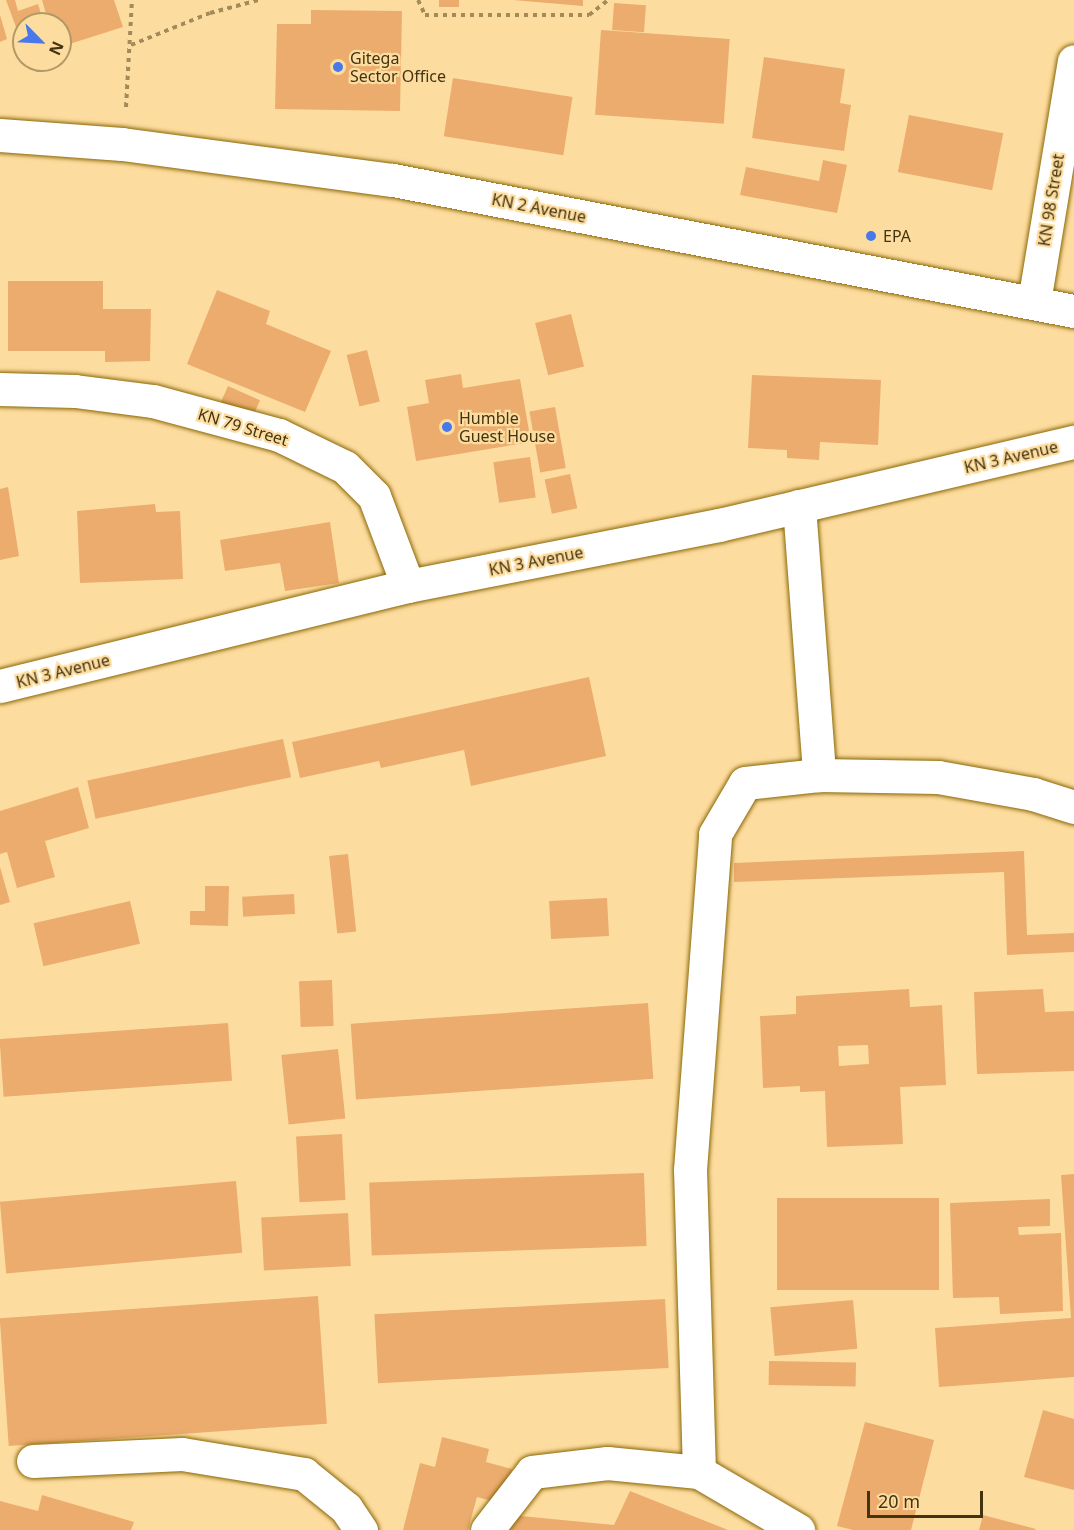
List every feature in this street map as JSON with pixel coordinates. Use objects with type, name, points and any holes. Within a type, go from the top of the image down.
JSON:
[{"type":"main road","name":"KN 98 Street","points":[[1034,302],[1074,62]]},
{"type":"main road","name":"KN 2 Avenue","points":[[0,135],[123,144],[393,180],[1074,311]]},
{"type":"main road","name":"KN 79 Street","points":[[0,389],[75,391],[153,401],[279,435],[345,467],[374,496],[408,586]]},
{"type":"main road","name":"KN 3 Avenue","points":[[0,686],[408,586],[800,506],[1074,442]]},
{"type":"main road","points":[[800,506],[819,775]]},
{"type":"main road","points":[[699,1472],[690,1170],[715,834],[745,783],[819,775],[938,777],[1033,794],[1074,807]]},
{"type":"main road","points":[[33,1461],[182,1454],[304,1474],[346,1508],[361,1530]]},
{"type":"main road","points":[[487,1530],[532,1472],[607,1463],[699,1472],[798,1530]]},
{"type":"path","points":[[123,144],[131,45],[132,0]]},
{"type":"path","points":[[131,45],[210,13],[259,0]]},
{"type":"path","points":[[418,0],[425,15],[589,15],[608,0]]},
{"type":"building","points":[[6,0],[15,0],[18,11],[38,4],[40,12],[12,12],[12,16]]},
{"type":"building","points":[[42,0],[114,0],[123,27],[72,43],[72,12],[46,12]]},
{"type":"building","points":[[439,0],[459,0],[459,7],[439,7]]},
{"type":"building","points":[[513,0],[583,0],[583,6]]},
{"type":"building","points":[[614,3],[646,5],[644,32],[612,30]]},
{"type":"building","name":"Gitega Sector Office","points":[[311,10],[402,11],[400,111],[275,109],[277,24],[311,24]]},
{"type":"building","points":[[0,15],[7,39],[0,42]]},
{"type":"building","points":[[601,30],[730,39],[724,124],[595,115]]},
{"type":"building","points":[[764,57],[845,69],[840,103],[851,105],[844,151],[752,138]]},
{"type":"building","points":[[453,78],[573,97],[563,155],[444,136]]},
{"type":"building","points":[[909,115],[1003,133],[992,190],[898,172]]},
{"type":"building","points":[[823,160],[847,165],[837,213],[740,195],[746,167],[819,181]]},
{"type":"building","points":[[8,281],[103,281],[103,309],[151,309],[150,361],[105,362],[105,351],[8,351]]},
{"type":"building","points":[[217,290],[270,311],[266,324],[331,351],[305,412],[187,364]]},
{"type":"building","points":[[571,314],[584,366],[548,375],[535,323]]},
{"type":"building","points":[[367,350],[380,401],[359,407],[347,355]]},
{"type":"building","points":[[461,374],[463,388],[520,379],[531,442],[416,461],[407,407],[429,403],[425,380]]},
{"type":"building","points":[[752,375],[881,380],[878,445],[820,442],[819,460],[787,458],[787,450],[748,448]]},
{"type":"building","points":[[228,386],[260,400],[251,420],[219,406]]},
{"type":"building","points":[[555,407],[566,468],[540,473],[529,412]]},
{"type":"building","points":[[530,457],[536,498],[499,503],[493,462]]},
{"type":"building","points":[[570,474],[577,508],[552,514],[545,479]]},
{"type":"building","points":[[8,487],[19,556],[0,560],[0,489]]},
{"type":"building","points":[[155,504],[156,512],[180,511],[183,579],[80,583],[77,511]]},
{"type":"building","points":[[330,522],[339,583],[285,591],[280,563],[225,571],[220,540]]},
{"type":"building","points":[[589,677],[606,756],[471,786],[464,750],[381,768],[379,761],[300,778],[292,742]]},
{"type":"building","points":[[283,739],[291,777],[95,819],[87,781]]},
{"type":"building","points":[[78,787],[89,828],[45,841],[55,877],[17,888],[7,852],[0,854],[0,811]]},
{"type":"building","points":[[1024,851],[1027,935],[1074,933],[1074,952],[1007,955],[1004,872],[734,882],[734,863]]},
{"type":"building","points":[[348,854],[356,932],[337,934],[329,856]]},
{"type":"building","points":[[0,867],[10,902],[0,905]]},
{"type":"building","points":[[205,886],[229,886],[228,926],[190,925],[190,911],[205,911]]},
{"type":"building","points":[[294,894],[295,914],[243,917],[242,897]]},
{"type":"building","points":[[607,898],[609,936],[551,939],[549,901]]},
{"type":"building","points":[[130,901],[140,944],[43,966],[34,923]]},
{"type":"building","points":[[332,980],[334,1026],[301,1027],[299,981]]},
{"type":"building","points":[[909,989],[910,1007],[942,1005],[946,1085],[900,1087],[903,1144],[827,1147],[825,1091],[800,1092],[800,1086],[763,1088],[760,1016],[796,1014],[796,996]],"holes":[[[868,1045],[869,1064],[839,1066],[838,1046]]]},
{"type":"building","points":[[1043,989],[1045,1012],[1074,1011],[1074,1071],[977,1074],[974,992]]},
{"type":"building","points":[[648,1003],[653,1079],[356,1100],[351,1024]]},
{"type":"building","points":[[228,1023],[232,1081],[4,1097],[0,1039]]},
{"type":"building","points":[[338,1049],[345,1119],[289,1125],[281,1055]]},
{"type":"building","points":[[342,1134],[345,1200],[300,1202],[296,1136]]},
{"type":"building","points":[[644,1173],[647,1246],[372,1256],[369,1183]]},
{"type":"building","points":[[1074,1174],[1074,1377],[939,1387],[935,1328],[1071,1318],[1061,1175]]},
{"type":"building","points":[[236,1181],[242,1253],[6,1273],[0,1202]]},
{"type":"building","points":[[777,1198],[939,1198],[939,1290],[777,1290]]},
{"type":"building","points":[[1050,1199],[1050,1226],[1018,1227],[1019,1235],[1061,1233],[1063,1311],[1000,1314],[999,1297],[953,1298],[950,1203]]},
{"type":"building","points":[[348,1213],[351,1266],[264,1270],[261,1218]]},
{"type":"building","points":[[318,1296],[327,1424],[9,1446],[0,1318]]},
{"type":"building","points":[[665,1299],[669,1368],[378,1383],[374,1314]]},
{"type":"building","points":[[853,1300],[857,1349],[775,1356],[770,1307]]},
{"type":"building","points":[[769,1361],[856,1363],[856,1387],[769,1385]]},
{"type":"building","points":[[1043,1410],[1074,1419],[1074,1490],[1024,1477]]},
{"type":"building","points":[[865,1422],[934,1440],[911,1530],[853,1530],[837,1526]]},
{"type":"building","points":[[442,1437],[489,1449],[486,1462],[512,1469],[503,1504],[477,1497],[468,1530],[403,1530],[420,1463],[435,1467]]},
{"type":"building","points":[[630,1491],[728,1530],[495,1530],[499,1514],[614,1525]]},
{"type":"building","points":[[42,1495],[134,1522],[131,1530],[0,1530],[0,1501],[38,1511]]},
{"type":"building","points":[[983,1515],[1036,1529],[979,1530]]},
{"type":"place","name":"Gitega Sector Office","points":[[338,67]]},
{"type":"place","name":"EPA","points":[[871,236]]},
{"type":"place","name":"Humble Guest House","points":[[447,427]]}]
